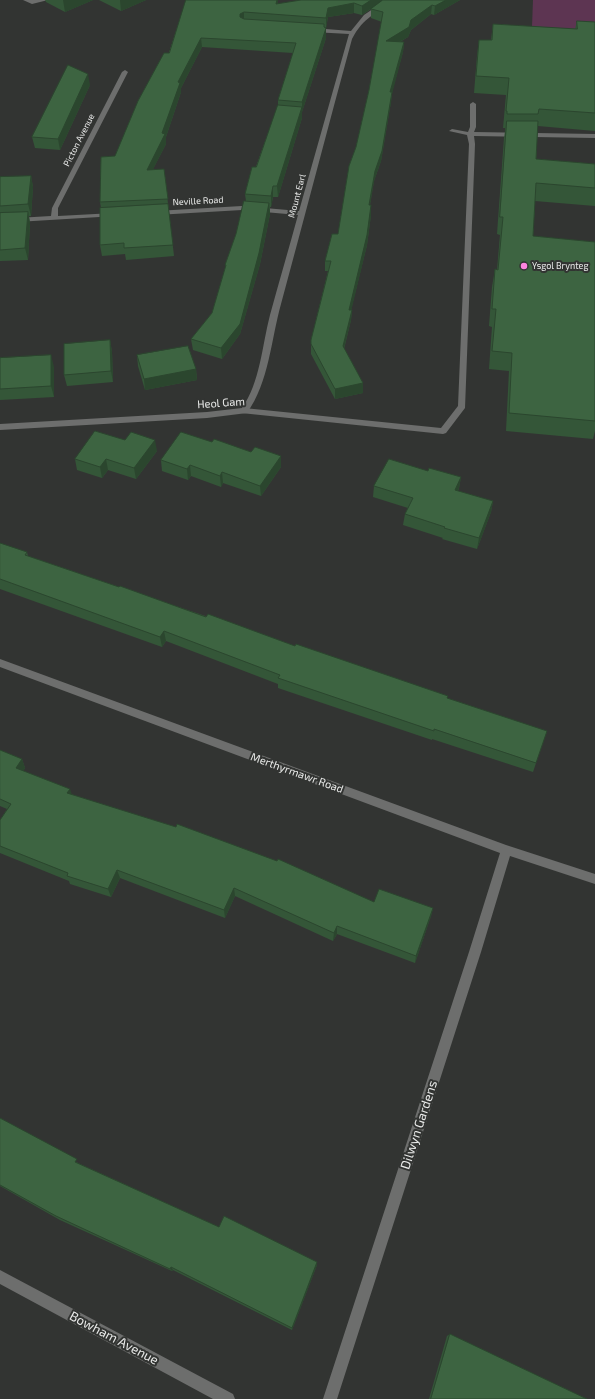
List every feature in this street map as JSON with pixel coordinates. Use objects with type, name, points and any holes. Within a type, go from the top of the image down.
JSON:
[{"type":"street","points":[[26,0],[32,2],[45,0]]},
{"type":"street","name":"Mount Earl","points":[[244,411],[252,400],[258,384],[274,316],[347,44],[352,33],[369,14],[390,0]]},
{"type":"street","points":[[306,30],[352,33]]},
{"type":"street","name":"Picton Avenue","points":[[54,218],[55,208],[125,72]]},
{"type":"street","points":[[470,134],[473,128],[473,104]]},
{"type":"street","points":[[452,130],[470,134],[595,136]]},
{"type":"street","name":"Heol Gam","points":[[0,427],[207,415],[244,411],[444,431],[462,406],[472,144],[470,134]]},
{"type":"street","name":"Neville Road","points":[[150,213],[242,208],[302,213]]},
{"type":"street","points":[[0,221],[119,215]]},
{"type":"street","name":"Merthyrmawr Road","points":[[0,663],[506,850],[595,879]]},
{"type":"street","name":"Dilwyn Gardens","points":[[330,1399],[475,952],[506,850]]},
{"type":"street","name":"Bowham Avenue","points":[[0,1278],[228,1399]]},
{"type":"shaded area","points":[[533,0],[595,0],[595,31],[532,27]]},
{"type":"building","points":[[186,0],[277,0],[276,4],[301,0],[371,0],[362,6],[354,3],[328,8],[326,18],[244,12],[240,14],[240,17],[244,19],[324,24],[324,27],[326,28],[302,102],[278,100],[296,43],[201,38],[178,82],[180,83],[162,133],[165,134],[147,170],[164,169],[168,199],[100,202],[101,157],[115,156],[138,101],[164,53],[169,53]]},
{"type":"building","points":[[383,0],[446,0],[435,6],[432,5],[411,20],[409,27],[386,41],[404,42],[390,92],[392,92],[382,151],[375,171],[369,205],[371,205],[367,235],[349,310],[352,310],[343,346],[363,383],[335,389],[311,344],[311,340],[331,261],[325,261],[332,234],[338,234],[349,166],[356,147],[369,90],[383,12],[371,9]]},
{"type":"building","points":[[577,21],[595,22],[595,113],[539,109],[538,114],[507,114],[509,78],[476,76],[479,40],[492,40],[493,24],[577,29]]},
{"type":"building","points":[[68,65],[88,74],[58,139],[32,137]]},
{"type":"building","points":[[278,105],[302,107],[277,186],[273,186],[271,196],[245,194],[252,167],[256,167]]},
{"type":"building","points":[[507,121],[538,121],[536,159],[595,164],[595,188],[536,183],[533,236],[595,242],[595,421],[509,413],[512,353],[492,351],[496,309],[492,309],[495,269],[498,270],[503,217],[500,217]]},
{"type":"building","points":[[31,176],[28,204],[0,206],[0,177]]},
{"type":"building","points":[[244,201],[269,203],[259,253],[240,324],[221,348],[191,339],[212,313],[225,265],[236,234]]},
{"type":"building","points":[[168,204],[173,245],[124,248],[124,243],[100,245],[100,208]]},
{"type":"building","points":[[28,212],[25,248],[0,250],[0,213]]},
{"type":"building","points":[[110,340],[111,371],[64,375],[64,344]]},
{"type":"building","points":[[188,346],[196,369],[144,379],[137,355]]},
{"type":"building","points":[[51,355],[51,386],[0,389],[0,358]]},
{"type":"building","points":[[95,431],[125,440],[131,432],[155,440],[134,468],[106,459],[100,467],[75,459]]},
{"type":"building","points":[[181,432],[212,442],[214,439],[251,452],[255,447],[281,456],[260,486],[222,472],[220,476],[190,465],[187,469],[161,460]]},
{"type":"building","points":[[389,459],[428,471],[429,468],[461,477],[455,490],[493,501],[479,538],[444,528],[445,527],[405,514],[413,498],[374,486]]},
{"type":"building","points":[[0,543],[27,552],[25,555],[119,587],[120,586],[206,617],[208,614],[295,646],[296,644],[448,696],[447,698],[547,731],[536,763],[434,729],[434,731],[278,678],[280,675],[164,631],[160,637],[0,579]]},
{"type":"building","points":[[0,750],[22,759],[16,768],[70,789],[67,793],[176,827],[177,824],[277,861],[278,859],[374,902],[379,889],[433,908],[416,956],[337,926],[334,933],[234,888],[224,910],[117,870],[108,889],[67,876],[68,873],[0,846],[0,820],[11,804],[0,799]]},
{"type":"building","points":[[0,1118],[77,1159],[75,1162],[219,1227],[224,1216],[317,1262],[292,1328],[171,1267],[170,1269],[56,1216],[0,1185]]},
{"type":"building","points":[[450,1334],[587,1399],[431,1399]]},
{"type":"place","name":"Ysgol Brynteg","points":[[524,266]]}]
